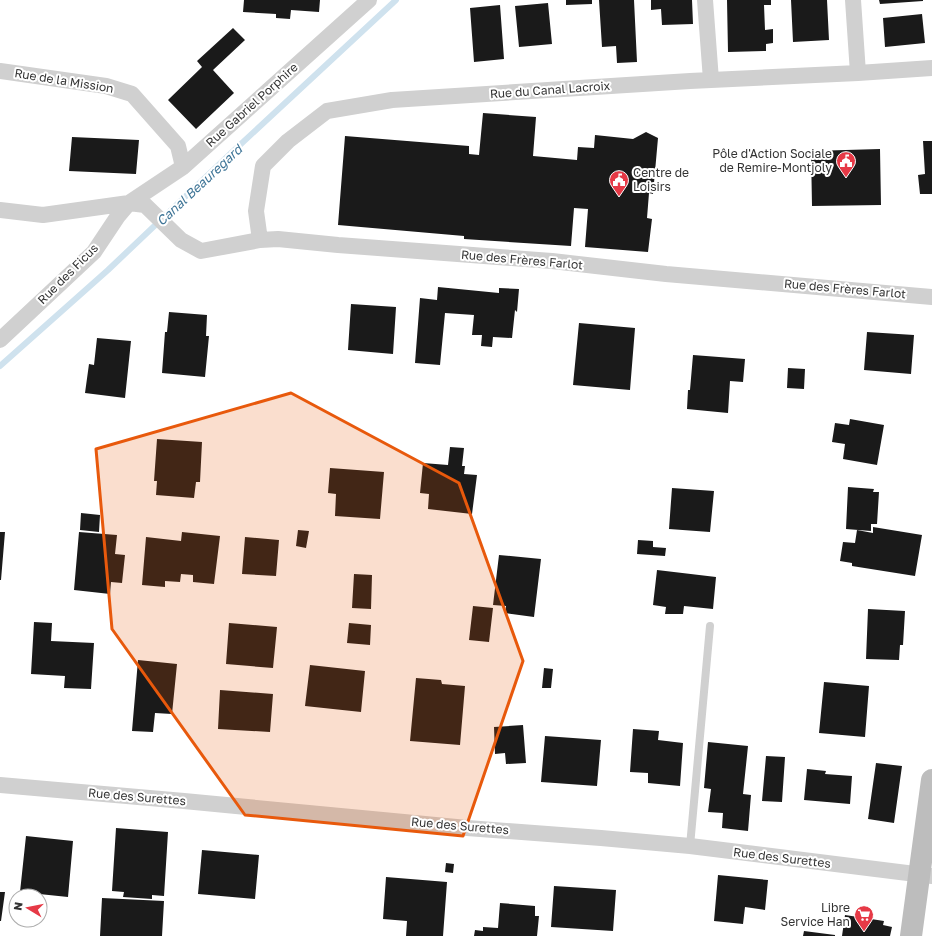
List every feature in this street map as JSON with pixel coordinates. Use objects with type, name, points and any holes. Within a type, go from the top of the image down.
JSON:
[{"type":"main road","points":[[911,936],[926,875],[932,780]]},
{"type":"street","name":"Rue Gabriel Porphire","points":[[129,203],[184,167],[368,0]]},
{"type":"street","points":[[705,0],[711,80]]},
{"type":"street","points":[[854,0],[858,73]]},
{"type":"street","name":"Rue du Canal Lacroix","points":[[260,240],[256,210],[263,166],[288,141],[327,110],[392,100],[690,81],[932,68]]},
{"type":"street","name":"Rue de la Mission","points":[[0,71],[106,86],[132,94],[178,146],[184,167]]},
{"type":"street","points":[[0,210],[43,215],[129,203]]},
{"type":"street","name":"Rue des Frères Farlot","points":[[129,203],[145,205],[181,240],[201,251],[260,240],[278,239],[361,247],[552,261],[666,274],[932,297]]},
{"type":"street","name":"Rue des Ficus","points":[[0,340],[94,252],[118,216],[129,203]]},
{"type":"street","name":"Rue des Surettes","points":[[0,785],[467,828],[690,846],[926,875]]},
{"type":"lane","points":[[690,846],[710,626]]},
{"type":"highlighted area","points":[[291,393],[459,483],[523,661],[463,836],[245,815],[112,629],[96,449]]},
{"type":"building","points":[[244,0],[320,0],[319,12],[291,10],[290,19],[276,18],[276,14],[243,12]]},
{"type":"building","points":[[566,0],[592,0],[592,4],[566,5]]},
{"type":"building","points":[[599,0],[634,0],[637,62],[617,63],[616,46],[602,47]]},
{"type":"building","points":[[651,0],[692,0],[693,24],[662,25],[661,9],[651,10]]},
{"type":"building","points":[[727,0],[771,0],[771,5],[764,5],[765,30],[773,29],[773,43],[766,44],[766,51],[728,52]]},
{"type":"building","points":[[791,0],[827,0],[829,40],[793,42]]},
{"type":"building","points":[[879,0],[923,0],[923,1],[880,4]]},
{"type":"building","points":[[548,3],[552,44],[519,47],[515,6]]},
{"type":"building","points":[[500,5],[504,59],[474,62],[470,8]]},
{"type":"building","points":[[922,14],[925,43],[885,47],[883,18]]},
{"type":"building","points":[[233,28],[245,40],[213,70],[234,93],[196,129],[168,100],[202,67],[197,61]]},
{"type":"building","points":[[483,113],[536,117],[533,156],[577,160],[578,147],[594,148],[595,135],[633,139],[646,132],[658,138],[653,194],[649,193],[647,218],[652,219],[648,252],[585,247],[588,209],[574,208],[571,246],[464,239],[464,236],[338,225],[345,136],[469,146],[469,154],[479,155]]},
{"type":"building","points":[[72,137],[139,140],[136,174],[69,171]]},
{"type":"building","points":[[923,141],[932,141],[932,194],[920,194],[918,175],[925,174]]},
{"type":"building","name":"Pôle d'Action Sociale de Remire-Montjoly","points":[[880,149],[881,205],[812,206],[811,151]]},
{"type":"building","points":[[438,287],[499,293],[499,288],[519,289],[517,312],[515,310],[512,338],[493,337],[492,347],[481,346],[482,335],[472,335],[474,315],[445,313],[440,365],[415,363],[420,298],[437,300]]},
{"type":"building","points":[[351,304],[396,307],[393,354],[348,350]]},
{"type":"building","points":[[169,312],[207,315],[206,336],[209,336],[205,377],[162,373],[165,332],[167,332]]},
{"type":"building","points":[[579,323],[635,328],[630,390],[573,385]]},
{"type":"building","points":[[867,332],[914,335],[911,374],[864,370]]},
{"type":"building","points":[[97,338],[131,341],[125,398],[85,393],[89,364],[94,365]]},
{"type":"building","points":[[693,355],[745,359],[743,382],[730,381],[728,413],[687,409]]},
{"type":"building","points":[[788,368],[805,369],[804,389],[787,388]]},
{"type":"building","points":[[850,419],[884,425],[877,465],[843,459],[845,444],[832,442],[835,423],[849,425]]},
{"type":"building","points":[[157,439],[202,442],[200,482],[196,482],[194,498],[156,495],[157,481],[154,481]]},
{"type":"building","points":[[450,447],[464,448],[462,466],[465,466],[464,474],[477,475],[472,514],[428,509],[429,494],[420,493],[423,463],[448,465]]},
{"type":"building","points":[[330,468],[384,472],[380,519],[335,516],[336,494],[328,493]]},
{"type":"building","points":[[848,487],[874,489],[873,492],[879,492],[877,524],[871,524],[871,531],[846,529]]},
{"type":"building","points":[[672,488],[714,491],[710,532],[669,529]]},
{"type":"building","points":[[81,513],[100,515],[99,532],[80,530]]},
{"type":"building","points":[[873,527],[922,535],[915,576],[852,566],[852,563],[840,561],[843,542],[855,543],[857,530],[873,533]]},
{"type":"building","points":[[298,530],[309,531],[306,548],[296,546]]},
{"type":"building","points":[[0,532],[5,532],[1,580],[0,580]]},
{"type":"building","points":[[79,532],[117,535],[115,554],[125,555],[122,583],[111,582],[110,594],[74,590]]},
{"type":"building","points":[[182,532],[220,536],[214,584],[193,582],[193,575],[181,574],[180,582],[165,581],[165,587],[142,585],[146,537],[181,541]]},
{"type":"building","points":[[245,537],[279,540],[276,576],[242,574]]},
{"type":"building","points":[[638,540],[653,541],[653,547],[666,548],[665,556],[637,554]]},
{"type":"building","points":[[499,555],[541,559],[534,617],[505,613],[506,606],[493,605]]},
{"type":"building","points":[[657,570],[716,577],[713,609],[684,606],[683,614],[665,614],[666,607],[653,605]]},
{"type":"building","points":[[354,574],[372,575],[371,609],[352,608]]},
{"type":"building","points":[[473,606],[493,608],[489,642],[469,640]]},
{"type":"building","points":[[868,609],[905,611],[903,645],[900,645],[899,660],[866,659]]},
{"type":"building","points":[[34,622],[52,623],[51,641],[94,643],[91,689],[64,688],[65,676],[31,674]]},
{"type":"building","points":[[229,623],[277,627],[273,668],[226,664]]},
{"type":"building","points":[[349,623],[371,625],[370,645],[347,643]]},
{"type":"building","points":[[138,660],[177,664],[172,714],[155,713],[153,732],[132,731]]},
{"type":"building","points":[[310,665],[365,671],[361,712],[305,706]]},
{"type":"building","points":[[544,668],[553,669],[551,688],[542,688]]},
{"type":"building","points":[[416,678],[441,680],[442,684],[465,686],[460,745],[410,741]]},
{"type":"building","points":[[824,682],[869,686],[865,737],[819,733]]},
{"type":"building","points":[[220,690],[273,694],[270,732],[218,729]]},
{"type":"building","points":[[523,725],[526,763],[506,764],[505,753],[495,754],[494,727]]},
{"type":"building","points":[[633,729],[659,731],[658,740],[683,743],[680,786],[648,783],[648,773],[630,772]]},
{"type":"building","points":[[545,736],[601,740],[597,786],[541,782]]},
{"type":"building","points":[[708,742],[748,746],[743,794],[751,795],[748,831],[722,828],[723,813],[708,812],[711,789],[704,788]]},
{"type":"building","points":[[766,756],[785,757],[782,802],[762,801]]},
{"type":"building","points":[[876,763],[902,766],[894,823],[868,819]]},
{"type":"building","points":[[807,769],[826,771],[825,774],[852,776],[850,804],[804,800]]},
{"type":"building","points":[[116,828],[168,832],[164,896],[152,895],[152,899],[123,897],[124,892],[112,891]]},
{"type":"building","points":[[26,836],[73,841],[68,897],[48,895],[48,888],[20,888]]},
{"type":"building","points":[[202,850],[259,855],[255,899],[198,894]]},
{"type":"building","points":[[446,863],[454,864],[453,873],[445,872]]},
{"type":"building","points":[[718,875],[768,880],[765,910],[745,907],[743,924],[714,921]]},
{"type":"building","points":[[386,877],[447,882],[443,936],[406,936],[407,921],[383,919]]},
{"type":"building","points":[[554,886],[616,890],[613,931],[551,927]]},
{"type":"building","points":[[0,892],[5,892],[1,921],[0,921]]},
{"type":"building","points":[[102,898],[164,901],[162,936],[100,936]]},
{"type":"building","points":[[500,903],[535,906],[535,916],[539,916],[537,936],[474,936],[475,930],[483,931],[483,927],[498,928]]},
{"type":"building","points":[[845,915],[884,921],[883,925],[892,927],[890,936],[842,936]]},
{"type":"building","points":[[804,931],[835,935],[835,936],[803,936]]},
{"type":"waterway","name":"Canal Beauregard","points":[[0,366],[108,270],[396,0]]},
{"type":"place","name":"Pôle d'Action Sociale de Remire-Montjoly","points":[[846,178]]},
{"type":"place","name":"Centre de Loisirs","points":[[619,197]]},
{"type":"place","name":"Libre Service Han","points":[[864,932]]}]
